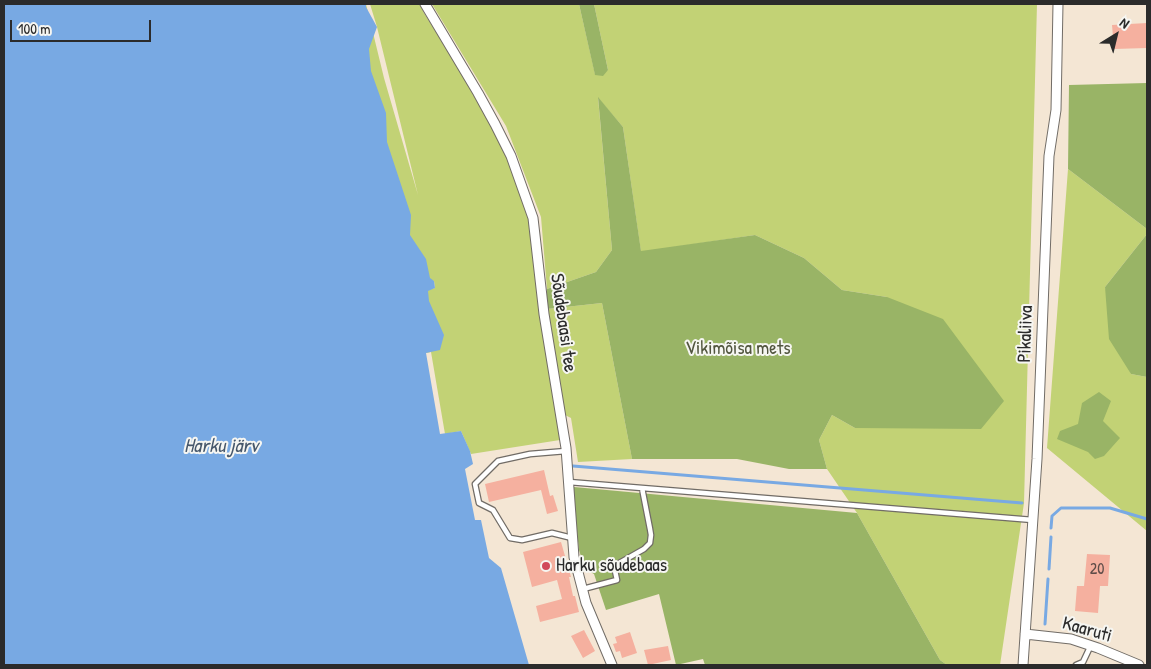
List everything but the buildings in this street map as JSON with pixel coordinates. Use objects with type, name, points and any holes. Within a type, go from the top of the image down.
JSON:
[{"type":"street","name":"Sõudebaasi tee","points":[[424,4],[495,124],[511,156],[533,218],[544,314],[566,451],[574,557],[586,603],[612,665]]},
{"type":"street","name":"Pikaliiva","points":[[1023,665],[1038,459],[1049,156],[1056,110],[1058,4]]},
{"type":"street","name":"Kaaruti","points":[[1025,634],[1062,638],[1091,646],[1139,665]]},
{"type":"lane","points":[[566,451],[530,454],[498,461],[474,484],[479,503],[494,510],[510,538],[522,540],[552,534],[573,539]]},
{"type":"lane","points":[[569,482],[1033,520]]},
{"type":"lane","points":[[583,589],[617,580],[614,566],[644,549],[650,543],[651,535],[642,488]]},
{"type":"lane","points":[[1076,665],[1083,662],[1091,646]]},
{"type":"green space","points":[[339,4],[366,4],[384,78],[418,195],[370,4],[420,4],[473,91],[507,157],[529,221],[560,440],[471,454],[461,431],[445,434],[431,352],[426,353],[388,299],[435,288],[434,281],[387,274]]},
{"type":"green space","points":[[432,4],[579,4],[595,74],[608,70],[594,4],[1037,4],[1024,503],[1000,665],[947,665],[940,660],[857,513],[827,469],[819,440],[832,415],[855,428],[887,297],[842,290],[804,258],[755,235],[641,252],[623,127],[598,98],[612,250],[596,272],[547,289],[541,217],[506,126]]},
{"type":"green space","points":[[579,4],[594,4],[608,70],[603,76],[595,75]]},
{"type":"green space","points":[[1147,83],[1147,229],[1068,169],[1069,85]]},
{"type":"green space","name":"Vikimõisa mets","points":[[598,97],[623,127],[641,251],[755,235],[804,258],[842,290],[887,297],[943,319],[1004,401],[981,429],[855,428],[832,415],[819,440],[827,469],[789,469],[737,459],[632,459],[602,303],[547,309],[547,289],[596,272],[612,250]]},
{"type":"green space","points":[[1068,169],[1147,229],[1147,234],[1105,287],[1131,374],[1147,377],[1147,531],[1047,448]]},
{"type":"green space","points":[[1147,234],[1147,377],[1131,374],[1109,339],[1105,287]]},
{"type":"green space","points":[[602,303],[632,459],[578,462],[571,418],[563,414],[547,309]]},
{"type":"green space","points":[[1099,392],[1111,401],[1103,421],[1120,438],[1104,456],[1095,459],[1088,452],[1057,439],[1060,431],[1078,424],[1082,403]]},
{"type":"green space","points":[[574,487],[857,513],[940,660],[947,665],[705,665],[703,659],[676,665],[659,594],[606,610],[594,574],[585,569],[579,550]]},
{"type":"water","name":"Harku järv","points":[[4,4],[366,4],[377,27],[369,49],[371,71],[386,113],[387,142],[411,215],[410,235],[426,259],[430,278],[434,281],[435,288],[428,291],[429,301],[444,335],[440,350],[426,353],[440,434],[461,431],[470,451],[473,464],[465,469],[475,520],[481,520],[489,558],[501,568],[529,665],[4,665]]},
{"type":"waterway","points":[[573,466],[1022,503]]},
{"type":"waterway","points":[[1051,528],[1052,516],[1061,508],[1110,508],[1147,519]]},
{"type":"waterway","points":[[1049,569],[1051,537]]},
{"type":"waterway","points":[[1045,624],[1048,579]]},
{"type":"place","name":"Harku sõudebaas","points":[[546,566]]}]
